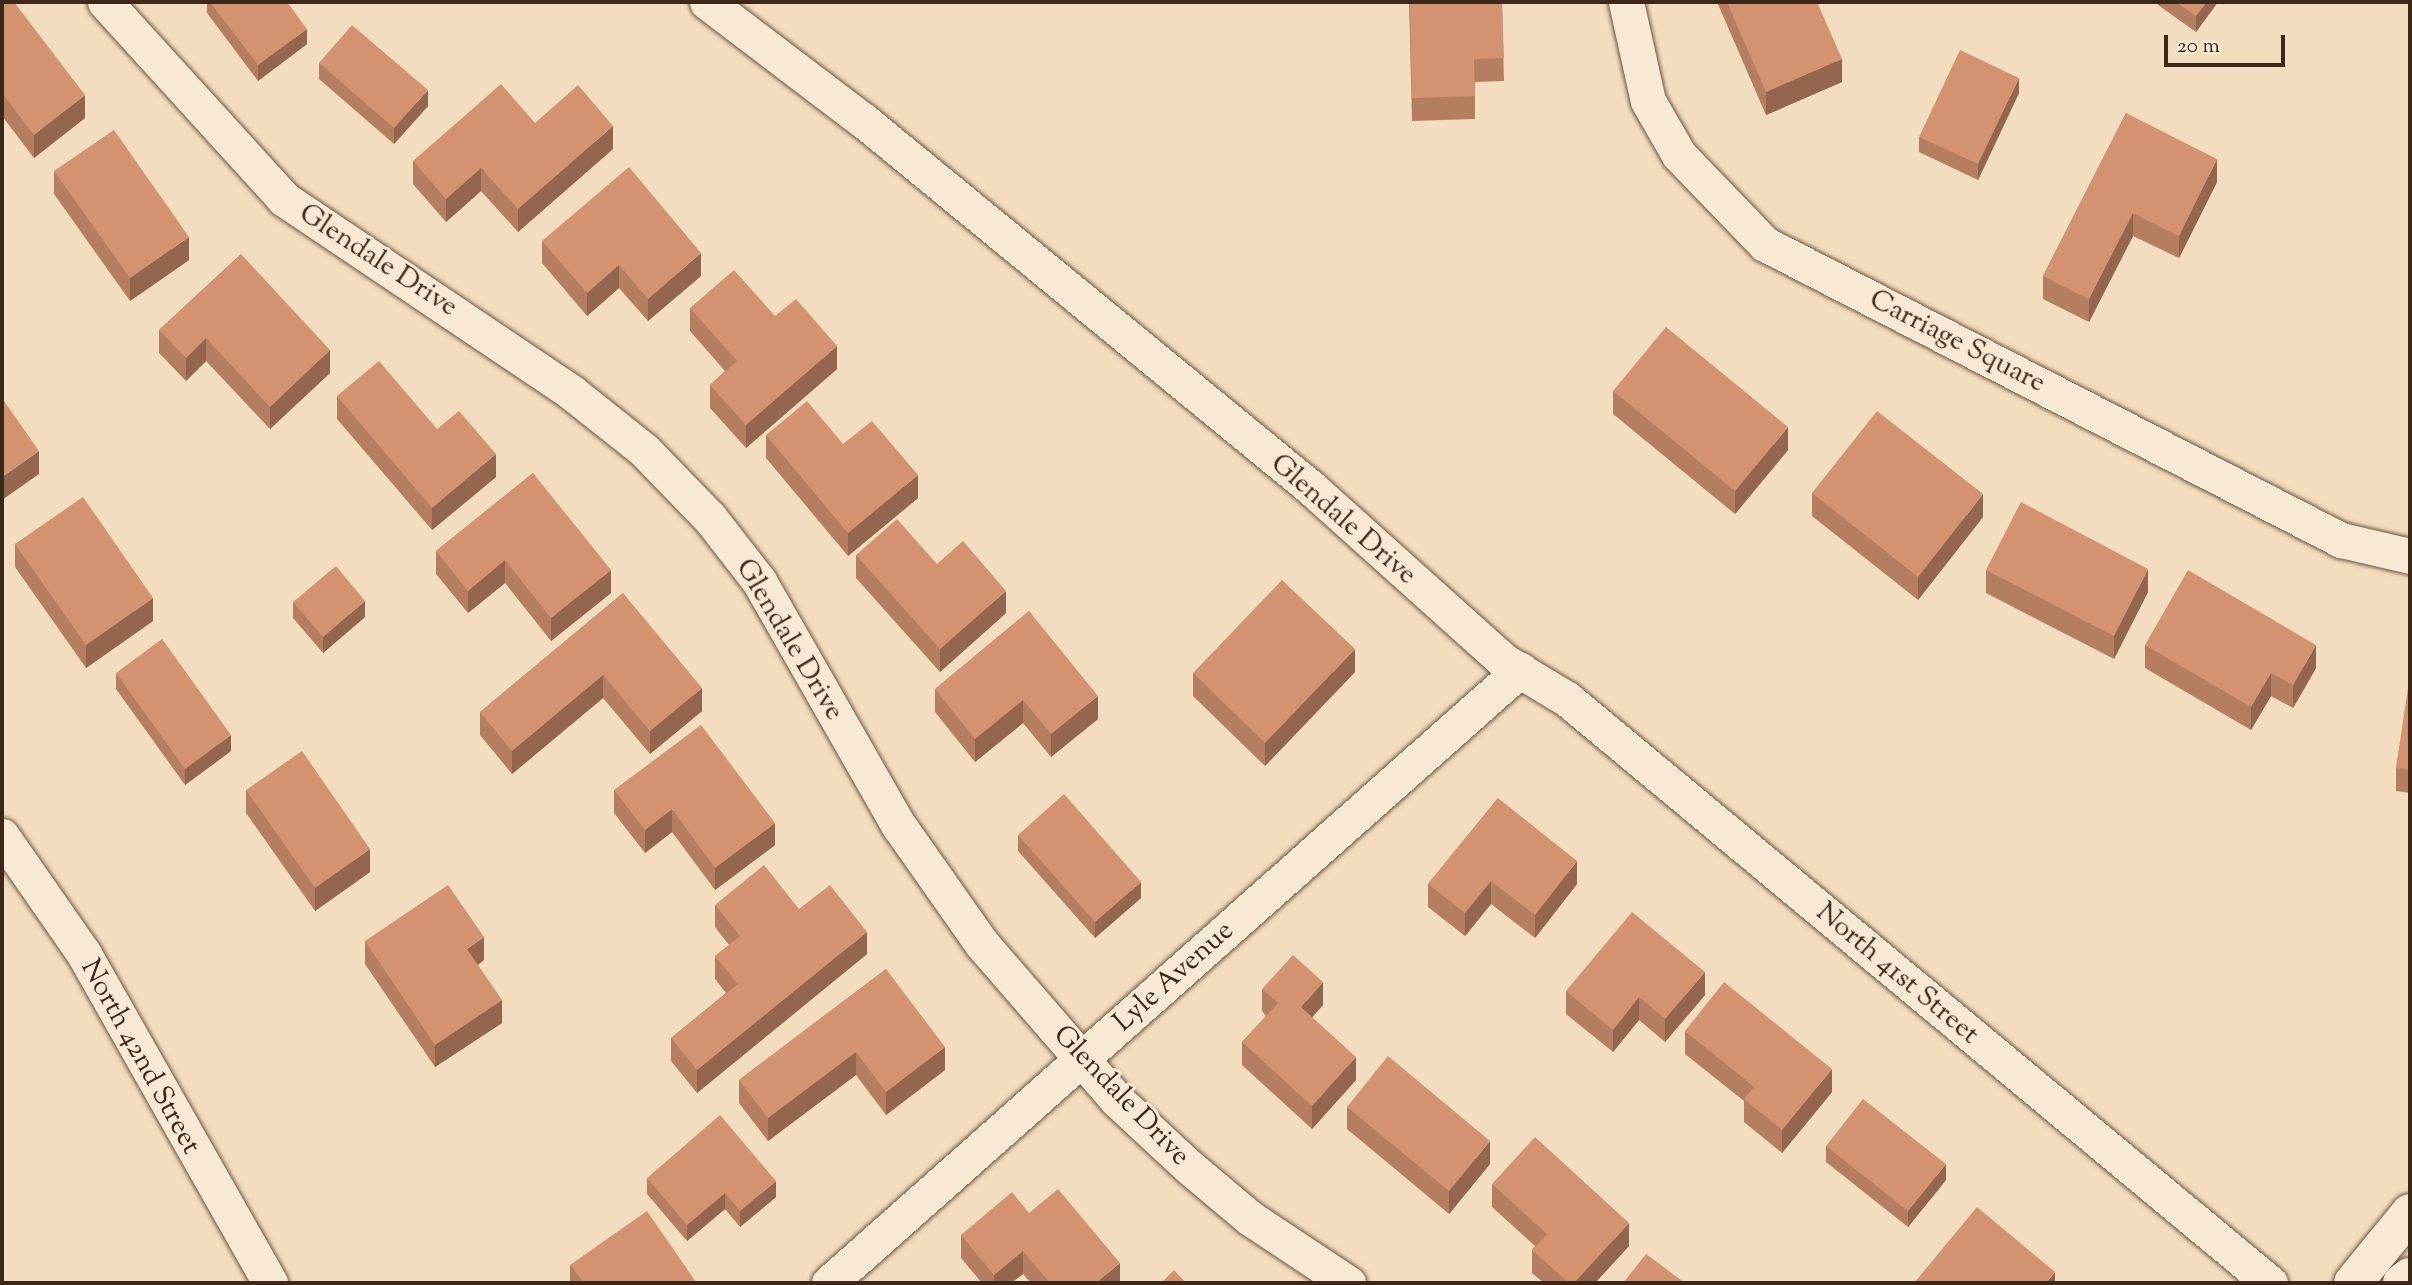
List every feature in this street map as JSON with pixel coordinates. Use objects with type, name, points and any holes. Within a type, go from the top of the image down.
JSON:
[{"type":"main road","points":[[2353,1283],[2410,1213]]},
{"type":"main road","points":[[2402,1283],[2410,1278]]},
{"type":"street","name":"Glendale Drive","points":[[105,2],[284,199],[570,392],[644,450],[710,518],[759,581],[899,826],[982,944],[1081,1059],[1188,1166],[1250,1218],[1348,1283]]},
{"type":"street","name":"Glendale Drive","points":[[707,2],[864,121],[1310,487],[1520,670]]},
{"type":"street","name":"Carriage Square","points":[[1626,2],[1634,59],[1660,123],[1722,206],[1765,244],[2341,540],[2410,556]]},
{"type":"street","name":"Lyle Avenue","points":[[828,1283],[1520,670]]},
{"type":"street","name":"North 41st Street","points":[[1520,670],[1567,699],[2270,1283]]},
{"type":"street","name":"North 42nd Street","points":[[2,836],[84,954],[270,1283]]},
{"type":"building","points":[[2,2],[14,2],[85,95],[34,135],[2,93]]},
{"type":"building","points":[[210,2],[287,2],[307,29],[258,65]]},
{"type":"building","points":[[1410,2],[1502,2],[1504,58],[1474,59],[1475,96],[1412,98]]},
{"type":"building","points":[[1727,2],[1817,2],[1842,59],[1766,92]]},
{"type":"building","points":[[2176,2],[2207,2],[2196,16]]},
{"type":"building","points":[[352,25],[428,90],[394,128],[319,63]]},
{"type":"building","points":[[1960,50],[2019,78],[1978,164],[1919,137]]},
{"type":"building","points":[[501,84],[535,123],[578,85],[613,126],[518,209],[481,168],[446,199],[413,161]]},
{"type":"building","points":[[2126,113],[2217,159],[2179,236],[2133,213],[2089,299],[2043,276]]},
{"type":"building","points":[[114,130],[189,237],[130,278],[54,171]]},
{"type":"building","points":[[629,167],[701,253],[648,299],[619,265],[587,293],[542,241]]},
{"type":"building","points":[[241,254],[330,350],[270,407],[206,338],[186,358],[159,330]]},
{"type":"building","points":[[734,270],[775,316],[796,299],[837,346],[746,425],[710,385],[737,361],[690,308]]},
{"type":"building","points":[[1666,327],[1788,427],[1735,491],[1613,391]]},
{"type":"building","points":[[379,361],[437,429],[459,411],[496,454],[432,508],[337,396]]},
{"type":"building","points":[[2,398],[39,451],[2,477]]},
{"type":"building","points":[[807,401],[843,444],[872,421],[918,475],[848,533],[766,435]]},
{"type":"building","points":[[1877,411],[1983,494],[1918,577],[1812,493]]},
{"type":"building","points":[[533,473],[611,570],[551,618],[505,560],[468,591],[436,551]]},
{"type":"building","points":[[83,497],[153,598],[86,645],[15,544]]},
{"type":"building","points":[[2021,502],[2148,569],[2114,636],[1986,570]]},
{"type":"building","points":[[897,519],[937,564],[963,541],[1006,591],[940,649],[856,555]]},
{"type":"building","points":[[336,566],[365,601],[323,637],[293,602]]},
{"type":"building","points":[[2188,570],[2316,645],[2293,685],[2271,673],[2251,707],[2145,645]]},
{"type":"building","points":[[1282,580],[1355,649],[1265,743],[1193,673]]},
{"type":"building","points":[[623,593],[702,688],[650,731],[603,675],[512,751],[480,712]]},
{"type":"building","points":[[1029,611],[1098,696],[1051,734],[1023,700],[975,739],[935,689]]},
{"type":"building","points":[[162,639],[231,735],[185,769],[116,673]]},
{"type":"building","points":[[2408,688],[2410,689],[2410,770],[2396,768]]},
{"type":"building","points":[[701,725],[775,823],[715,868],[672,809],[645,830],[614,790]]},
{"type":"building","points":[[302,751],[370,849],[315,888],[246,790]]},
{"type":"building","points":[[1064,794],[1141,882],[1095,922],[1018,835]]},
{"type":"building","points":[[1498,798],[1577,861],[1535,915],[1491,881],[1465,913],[1428,884]]},
{"type":"building","points":[[764,865],[799,909],[830,885],[867,932],[697,1070],[671,1038],[738,984],[715,956],[740,936],[715,905]]},
{"type":"building","points":[[448,885],[484,937],[467,949],[502,1000],[435,1045],[365,941]]},
{"type":"building","points":[[1632,912],[1705,972],[1665,1019],[1639,997],[1613,1030],[1566,991]]},
{"type":"building","points":[[1293,955],[1323,982],[1301,1007],[1356,1057],[1312,1106],[1242,1042],[1278,1003],[1262,989]]},
{"type":"building","points":[[886,969],[945,1047],[886,1092],[856,1052],[768,1118],[739,1080]]},
{"type":"building","points":[[1724,982],[1832,1069],[1782,1130],[1744,1099],[1754,1087],[1685,1031]]},
{"type":"building","points":[[1388,1056],[1490,1141],[1449,1191],[1347,1107]]},
{"type":"building","points":[[1863,1099],[1946,1164],[1908,1211],[1826,1146]]},
{"type":"building","points":[[720,1115],[776,1181],[740,1211],[725,1193],[687,1225],[647,1178]]},
{"type":"building","points":[[1535,1137],[1629,1223],[1574,1283],[1569,1283],[1532,1250],[1547,1234],[1492,1184]]},
{"type":"building","points":[[1058,1189],[1120,1263],[1096,1283],[1050,1283],[1023,1251],[994,1275],[961,1235],[1012,1192],[1029,1213]]},
{"type":"building","points":[[1977,1207],[2055,1272],[2046,1283],[1914,1283]]},
{"type":"building","points":[[647,1211],[696,1282],[584,1283],[570,1265]]},
{"type":"building","points":[[1646,1254],[1685,1283],[1623,1283]]},
{"type":"building","points":[[1174,1270],[1186,1283],[1161,1283]]}]
